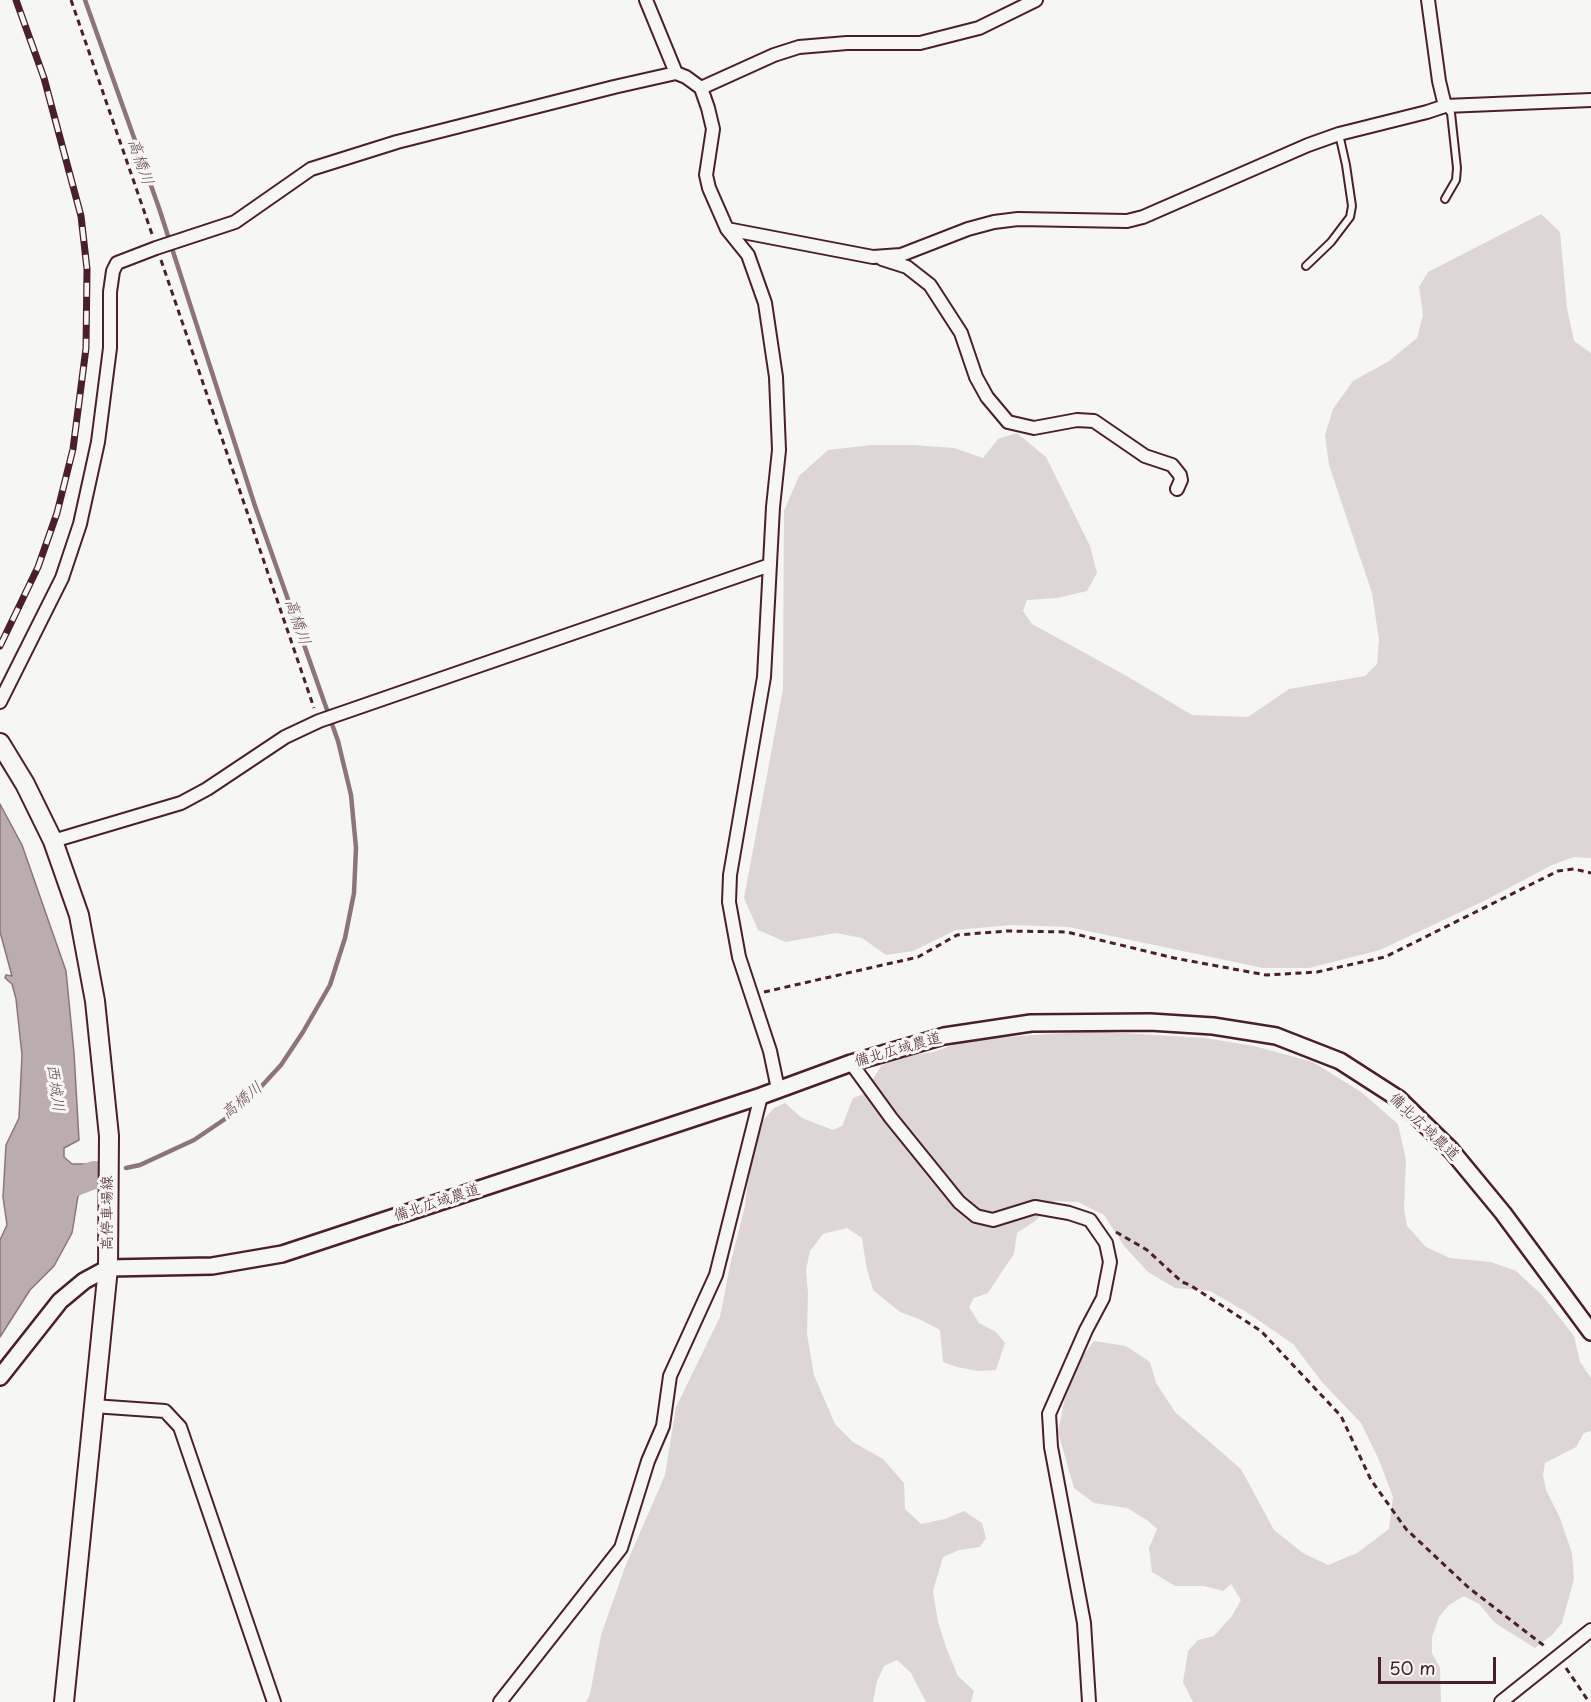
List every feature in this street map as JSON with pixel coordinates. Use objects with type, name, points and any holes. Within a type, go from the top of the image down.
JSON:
[{"type":"main road","name":"高停車場線","points":[[0,742],[25,784],[53,841],[79,915],[95,1001],[109,1136],[108,1268],[64,1702]]},
{"type":"street","points":[[646,0],[676,73]]},
{"type":"street","points":[[701,88],[774,55],[800,47],[847,43],[920,43],[979,28],[1036,0]]},
{"type":"street","points":[[1428,0],[1439,81],[1445,106]]},
{"type":"street","points":[[0,702],[62,578],[80,524],[98,442],[110,348],[112,271],[117,263],[236,222],[311,169],[397,142],[676,73],[686,77],[701,88],[713,129],[706,175],[708,189],[726,229],[748,255],[765,303],[776,377],[779,450],[764,676],[730,875],[732,924],[739,957],[770,1051],[778,1089]]},
{"type":"street","points":[[873,257],[901,255],[968,229],[994,222],[1018,219],[1127,221],[1143,217],[1308,145],[1339,134],[1445,106],[1591,100]]},
{"type":"street","points":[[726,229],[873,257],[908,267],[930,285],[961,333],[976,377],[987,397],[1008,423],[1034,428],[1077,420],[1094,421],[1145,456],[1172,465],[1180,475],[1180,485],[1177,489]]},
{"type":"street","points":[[53,841],[181,803],[207,789],[285,737],[320,721],[770,565]]},
{"type":"street","name":"備北広域農道","points":[[108,1268],[212,1266],[282,1254],[761,1096],[851,1063],[944,1036],[1031,1023],[1150,1022],[1213,1026],[1276,1036],[1340,1061],[1399,1099],[1450,1150],[1503,1213],[1591,1332]]},
{"type":"street","points":[[851,1063],[891,1118],[959,1202],[976,1216],[993,1220],[1035,1207],[1069,1214],[1090,1220],[1106,1243],[1110,1262],[1103,1298],[1086,1330],[1049,1414],[1051,1447],[1084,1623],[1089,1702]]},
{"type":"street","points":[[500,1702],[621,1548],[648,1461],[663,1426],[670,1376],[716,1275],[761,1096]]},
{"type":"street","points":[[0,1377],[60,1301],[84,1281],[108,1268]]},
{"type":"street","points":[[93,1406],[165,1411],[180,1427],[274,1702]]},
{"type":"street","points":[[1501,1702],[1591,1630]]},
{"type":"lane","points":[[1445,106],[1451,113],[1457,168],[1456,180],[1445,199]]},
{"type":"lane","points":[[1306,266],[1331,242],[1350,218],[1352,206],[1339,134]]},
{"type":"path","points":[[71,0],[159,247],[320,721]]},
{"type":"path","points":[[751,996],[918,957],[957,935],[1007,932],[1067,932],[1174,958],[1266,975],[1317,972],[1385,957],[1558,871],[1574,869],[1591,873]]},
{"type":"path","points":[[1090,1220],[1127,1237],[1147,1250],[1182,1282],[1191,1285],[1261,1331],[1341,1416],[1371,1480],[1406,1529],[1469,1588],[1558,1657],[1589,1702]]},
{"type":"shaded area","points":[[1541,214],[1560,232],[1567,308],[1574,341],[1591,353],[1591,858],[1574,857],[1552,865],[1488,899],[1380,950],[1309,968],[1263,968],[1069,927],[1011,925],[956,930],[913,951],[886,955],[862,938],[836,933],[786,942],[758,930],[744,898],[783,689],[784,511],[799,476],[828,450],[871,445],[913,445],[954,448],[983,458],[998,439],[1017,433],[1046,457],[1090,546],[1097,573],[1087,591],[1057,598],[1027,600],[1023,611],[1032,624],[1192,715],[1248,717],[1289,689],[1365,676],[1377,664],[1379,640],[1372,593],[1329,465],[1325,435],[1333,409],[1353,381],[1389,361],[1417,338],[1423,315],[1419,287],[1428,272]]},
{"type":"shaded area","points":[[1090,1031],[1205,1038],[1254,1046],[1313,1062],[1361,1092],[1398,1124],[1406,1160],[1404,1209],[1407,1226],[1426,1247],[1450,1258],[1491,1262],[1516,1271],[1542,1295],[1574,1336],[1580,1362],[1591,1378],[1591,1431],[1584,1433],[1576,1447],[1545,1463],[1543,1475],[1546,1490],[1560,1518],[1572,1553],[1574,1579],[1562,1623],[1552,1635],[1535,1648],[1495,1623],[1479,1604],[1464,1596],[1449,1605],[1439,1617],[1432,1637],[1432,1653],[1440,1668],[1441,1702],[1193,1702],[1183,1682],[1188,1651],[1198,1640],[1214,1636],[1232,1616],[1241,1600],[1231,1584],[1223,1591],[1204,1586],[1175,1586],[1152,1572],[1149,1548],[1157,1529],[1127,1508],[1094,1503],[1074,1488],[1058,1432],[1065,1398],[1077,1364],[1094,1341],[1126,1346],[1150,1362],[1156,1383],[1175,1412],[1241,1469],[1274,1530],[1303,1553],[1328,1565],[1357,1553],[1389,1529],[1393,1497],[1379,1460],[1361,1423],[1322,1382],[1293,1344],[1248,1313],[1210,1291],[1175,1288],[1148,1272],[1124,1246],[1104,1215],[1078,1202],[1055,1201],[1035,1221],[1017,1233],[1014,1254],[988,1293],[974,1298],[969,1307],[979,1323],[996,1332],[1005,1343],[996,1370],[978,1371],[943,1362],[940,1330],[900,1312],[873,1290],[862,1238],[847,1228],[823,1234],[810,1251],[806,1270],[807,1334],[814,1375],[835,1424],[853,1442],[883,1459],[904,1483],[905,1509],[921,1524],[945,1519],[964,1511],[982,1523],[986,1538],[980,1547],[959,1550],[943,1557],[933,1591],[938,1622],[947,1650],[958,1676],[974,1691],[971,1702],[926,1702],[911,1673],[897,1660],[884,1666],[877,1681],[873,1702],[586,1702],[590,1694],[601,1635],[625,1567],[665,1475],[676,1407],[720,1317],[745,1206],[750,1160],[760,1124],[774,1108],[785,1103],[802,1118],[833,1130],[842,1126],[853,1098],[864,1094],[881,1066],[898,1057],[934,1052],[966,1040]]},
{"type":"water","name":"西城川","points":[[0,804],[22,845],[66,971],[79,1140],[64,1148],[64,1157],[72,1164],[88,1164],[90,1183],[78,1196],[72,1233],[54,1266],[30,1290],[0,1337],[0,1240],[7,1225],[3,1197],[6,1145],[19,1118],[22,1055],[16,999],[12,984],[5,978],[6,975],[12,976],[0,932]]},
{"type":"waterway","name":"高橋川","points":[[85,0],[159,208],[255,506],[338,741],[351,795],[356,848],[354,893],[345,938],[330,985],[281,1065],[258,1090],[225,1119],[194,1140],[140,1165],[126,1168]]},
{"type":"waterway","name":"高橋川","points":[[59,1188],[94,1175]]},
{"type":"railway","points":[[0,646],[38,567],[57,513],[73,449],[86,348],[87,269],[81,216],[44,78],[16,0]]}]
